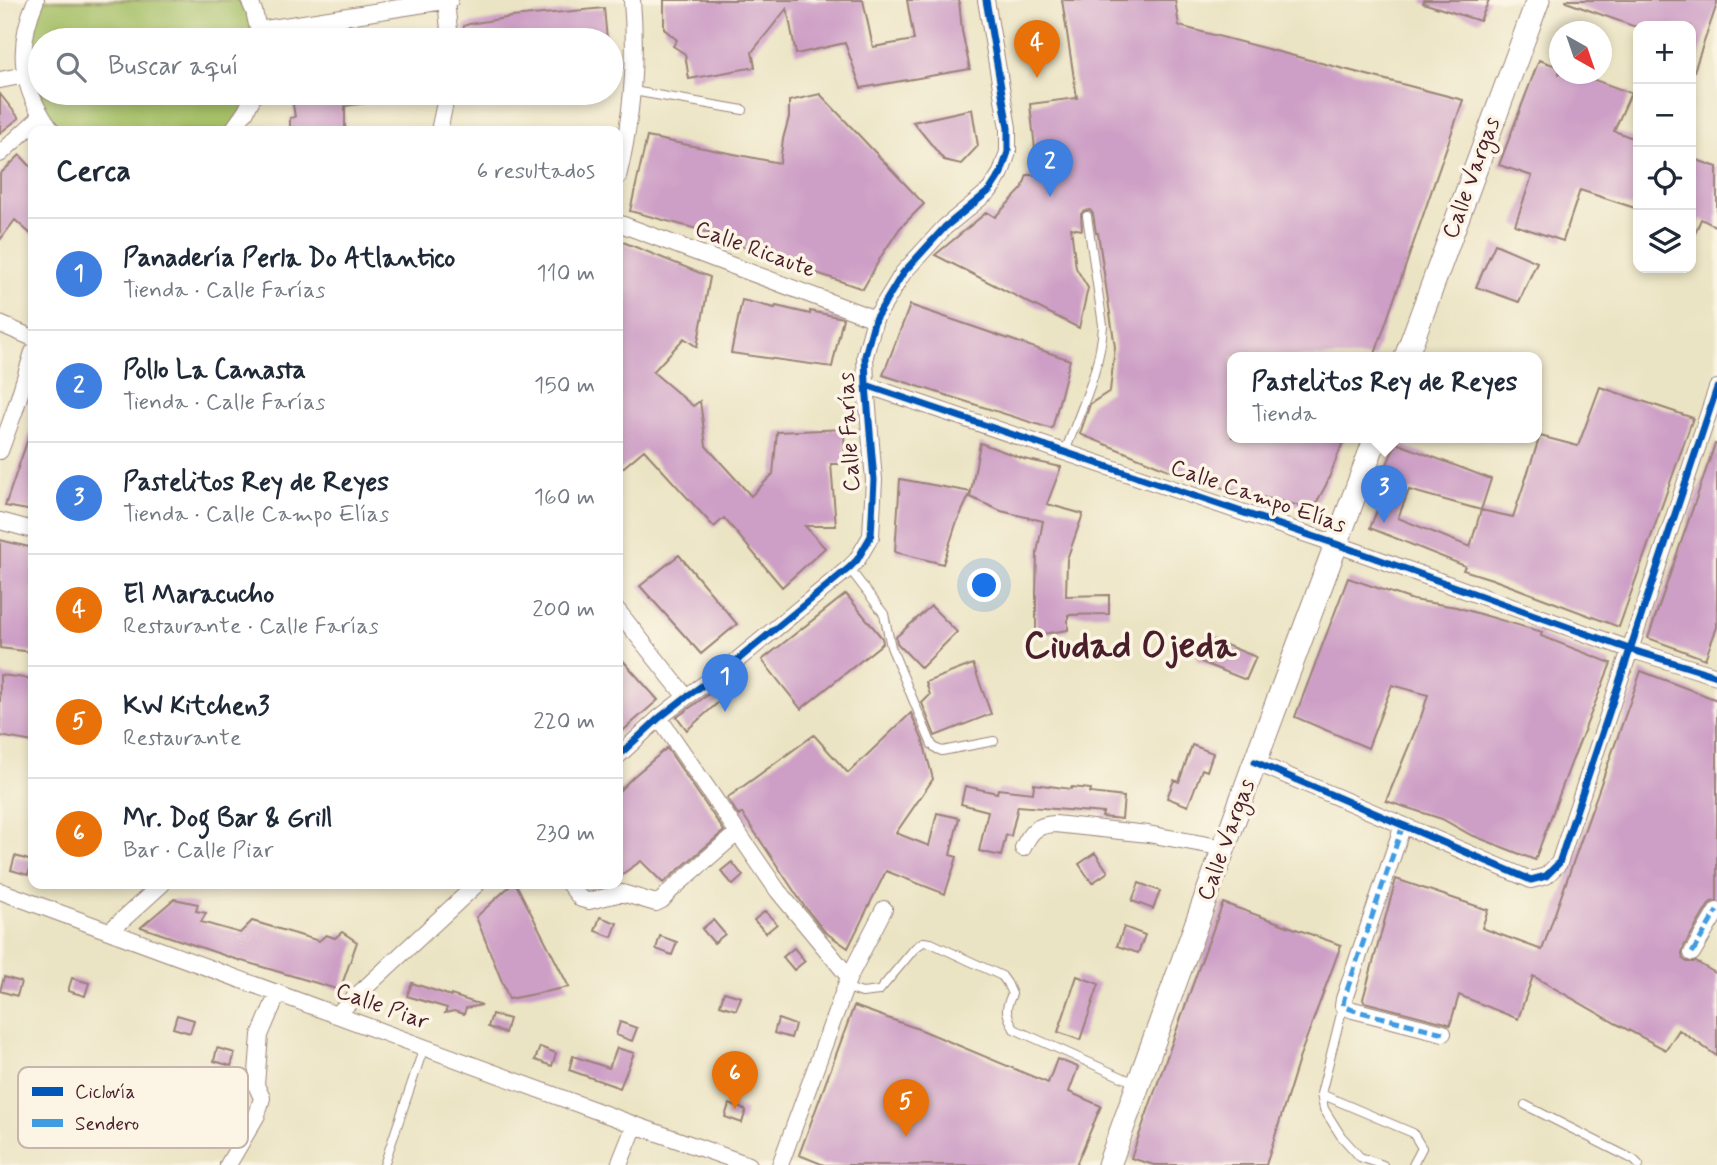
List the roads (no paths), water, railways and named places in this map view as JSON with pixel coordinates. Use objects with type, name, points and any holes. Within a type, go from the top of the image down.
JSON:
[{"type":"street","points":[[28,84],[23,55],[25,35],[37,0]]},
{"type":"street","points":[[249,0],[258,28]]},
{"type":"street","points":[[298,28],[448,0],[449,28]]},
{"type":"street","points":[[623,152],[633,91],[632,0]]},
{"type":"street","name":"Calle Farías","points":[[623,751],[659,718],[730,666],[849,568],[858,560],[871,537],[874,480],[865,356],[875,319],[903,273],[945,228],[990,190],[1001,173],[1008,152],[1008,128],[986,0]]},
{"type":"street","name":"Calle Vargas","points":[[1408,352],[1538,0]]},
{"type":"street","points":[[0,80],[25,75]]},
{"type":"street","points":[[35,105],[48,126]]},
{"type":"street","points":[[236,126],[249,105]]},
{"type":"street","points":[[440,126],[444,105]]},
{"type":"street","points":[[31,126],[41,117]]},
{"type":"street","points":[[0,154],[28,129]]},
{"type":"street","name":"Calle Ricaute","points":[[623,225],[875,319]]},
{"type":"street","points":[[0,324],[28,336]]},
{"type":"street","points":[[0,451],[28,368]]},
{"type":"street","name":"Calle Campo Elías","points":[[866,385],[1336,544],[1629,649],[1715,670]]},
{"type":"street","points":[[1255,762],[1531,880],[1546,876],[1559,863],[1717,388]]},
{"type":"street","name":"Calle Vargas","points":[[1109,1165],[1374,443]]},
{"type":"street","points":[[0,522],[28,529]]},
{"type":"street","points":[[623,617],[686,697]]},
{"type":"street","points":[[659,718],[778,891],[847,982]]},
{"type":"street","points":[[1023,848],[1029,835],[1045,824],[1148,834],[1224,848]]},
{"type":"street","points":[[1403,825],[1343,1006],[1443,1033]]},
{"type":"street","points":[[573,889],[581,899],[589,901],[622,893],[656,903],[737,833]]},
{"type":"street","points":[[110,931],[156,889]]},
{"type":"street","points":[[337,1014],[472,889]]},
{"type":"street","name":"Calle Piar","points":[[0,891],[749,1165]]},
{"type":"street","points":[[780,1165],[847,982],[884,909]]},
{"type":"street","points":[[1692,953],[1717,911]]},
{"type":"street","points":[[248,1131],[257,1115],[262,1098],[256,1085],[260,1035],[278,993]]},
{"type":"street","points":[[619,1165],[635,1125]]},
{"type":"street","points":[[228,1165],[238,1148]]},
{"type":"lane","points":[[633,91],[744,110]]},
{"type":"lane","points":[[1065,452],[1098,362],[1102,342],[1103,325],[1087,216]]},
{"type":"lane","points":[[849,568],[884,614],[891,647],[932,745],[943,751],[994,741]]},
{"type":"lane","points":[[847,982],[862,993],[879,991],[915,948],[923,942],[931,943],[1002,976],[1012,994],[1006,1007],[1014,1029],[1139,1084]]},
{"type":"lane","points":[[1343,1006],[1321,1094],[1324,1110],[1341,1136],[1360,1157],[1383,1165]]},
{"type":"lane","points":[[384,1165],[424,1047]]},
{"type":"lane","points":[[1321,1094],[1413,1133],[1422,1148],[1413,1165]]},
{"type":"lane","points":[[1525,1105],[1639,1165]]},
{"type":"place","name":"El Maracucho","points":[[1037,78]]},
{"type":"place","name":"Pollo La Canasta","points":[[1050,197]]},
{"type":"place","name":"Pastelitos Rey de Reyes","points":[[1384,523]]},
{"type":"place","name":"Panadería Perla Do Atlantico","points":[[725,712]]},
{"type":"place","name":"Mr. Dog Bar & Grill","points":[[735,1109]]},
{"type":"place","name":"KW Kitchen3","points":[[906,1137]]},
{"type":"district","name":"Ciudad Ojeda","points":[[1130,647]]}]
